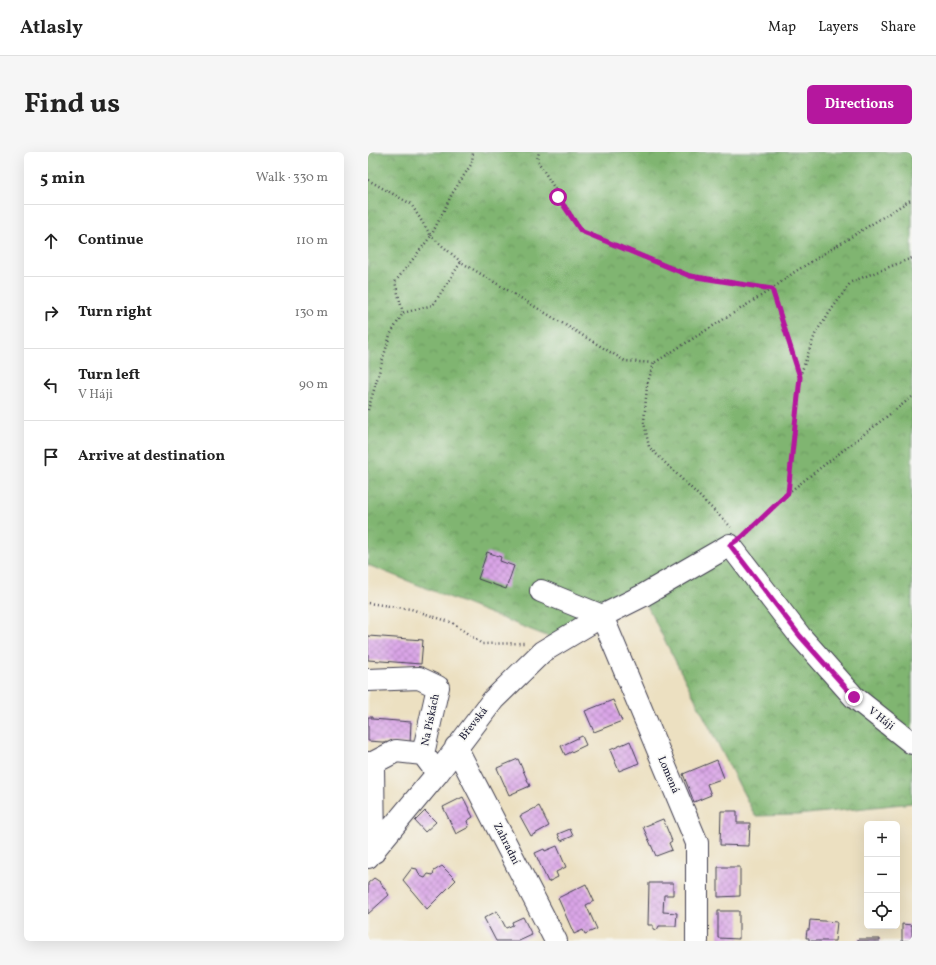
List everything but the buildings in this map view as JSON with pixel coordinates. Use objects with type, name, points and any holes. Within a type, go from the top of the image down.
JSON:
[{"type":"street","name":"Břevská","points":[[370,852],[437,774],[493,700],[542,652],[602,616],[642,596],[736,541]]},
{"type":"street","name":"V Háji","points":[[736,541],[800,636],[854,697],[912,743]]},
{"type":"street","points":[[541,591],[602,616]]},
{"type":"street","name":"Lomená","points":[[602,616],[696,843],[697,941]]},
{"type":"street","name":"Na Pískách","points":[[368,680],[419,678],[438,687],[423,754],[437,774]]},
{"type":"street","name":"Zahradní","points":[[456,748],[556,941]]},
{"type":"street","name":"Na Pískách","points":[[370,852],[371,763],[396,751],[423,754]]},
{"type":"path","points":[[403,313],[395,282],[431,236],[452,194],[472,163],[474,152]]},
{"type":"path","points":[[538,152],[537,160],[581,231],[690,276],[772,289]]},
{"type":"path","points":[[368,180],[411,204],[431,236],[461,262],[625,361],[654,364]]},
{"type":"path","points":[[912,199],[793,273],[772,289],[654,364],[646,385],[644,422],[648,447],[681,480],[736,541],[788,493],[912,397]]},
{"type":"path","points":[[788,493],[800,377],[816,332],[851,282],[912,258]]},
{"type":"path","points":[[368,410],[390,335],[403,313],[433,305],[461,262]]},
{"type":"path","points":[[772,289],[800,377]]},
{"type":"path","points":[[368,603],[411,609],[453,623],[482,644],[553,645]]},
{"type":"green space","points":[[368,152],[912,152],[912,803],[798,815],[755,816],[642,596],[549,637],[368,565]]},
{"type":"route","points":[[558,197],[581,231],[690,276],[772,289],[800,377],[788,493],[742,537],[730,545],[800,636],[854,697]]}]
